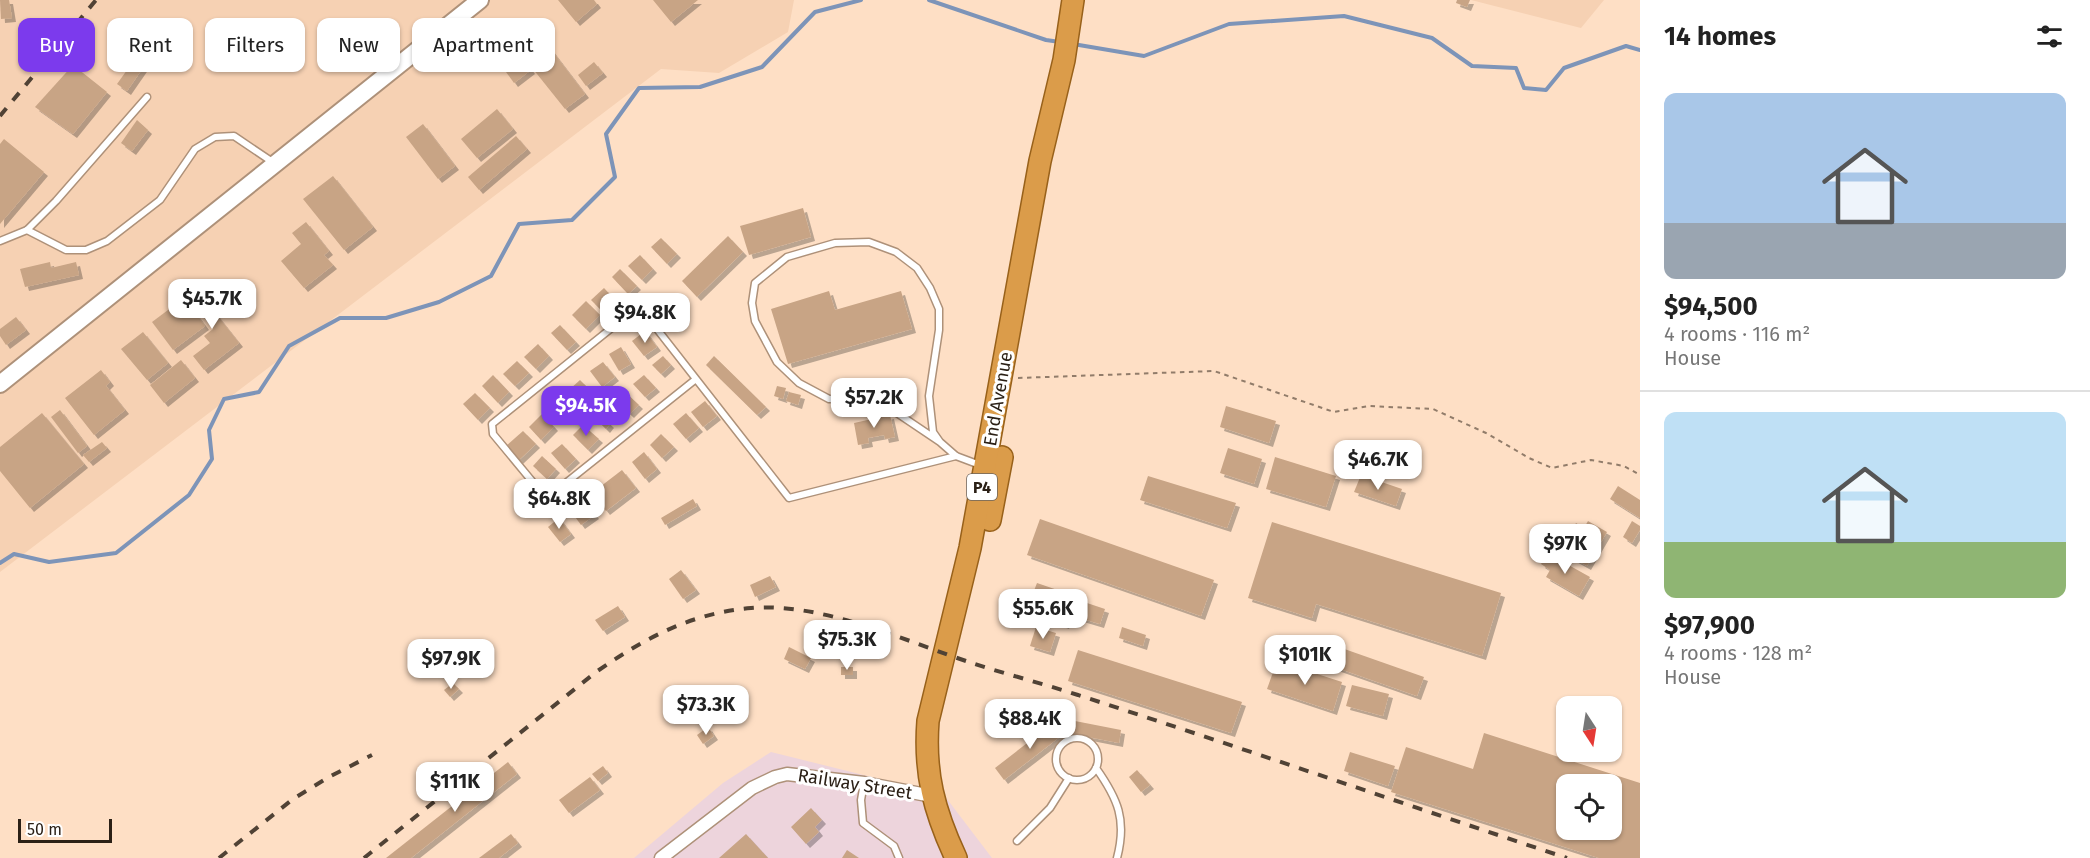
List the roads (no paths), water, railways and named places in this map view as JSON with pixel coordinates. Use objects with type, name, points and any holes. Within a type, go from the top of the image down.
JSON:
[{"type":"highway","name":"End Avenue","points":[[956,858],[942,828],[932,796],[926,748],[928,721],[962,590],[1040,161],[1064,60],[1073,0]]},
{"type":"highway","name":"End Avenue","points":[[970,858],[950,816],[940,779],[937,752],[939,728],[944,701],[980,569],[998,486],[1053,142],[1053,112]]},
{"type":"street","points":[[0,384],[480,0]]},
{"type":"street","name":"Railway Street","points":[[661,858],[752,788],[787,774],[864,783],[932,796]]},
{"type":"lane","points":[[0,241],[27,230],[56,201],[147,97]]},
{"type":"lane","points":[[27,230],[66,250],[86,250],[107,242],[160,200],[195,149],[215,137],[234,136],[274,164]]},
{"type":"lane","points":[[940,442],[933,432],[929,396],[939,330],[939,309],[930,288],[917,268],[896,252],[869,242],[835,243],[787,257],[755,283],[752,303],[755,321],[777,362],[799,383],[829,399],[859,399],[888,407],[940,442],[956,456],[986,467]]},
{"type":"lane","points":[[696,379],[552,494],[541,492],[493,434],[492,424],[639,306],[789,498],[956,456]]},
{"type":"lane","points":[[1083,739],[1095,747],[1098,761],[1096,768],[1088,777],[1069,778],[1063,774],[1056,762],[1059,748],[1069,740],[1083,739]]},
{"type":"lane","points":[[1096,768],[1108,785],[1121,815],[1121,843],[1117,858]]},
{"type":"lane","points":[[1017,841],[1050,808],[1069,778]]},
{"type":"lane","points":[[864,783],[861,800],[863,823],[894,846],[900,858]]},
{"type":"waterway","points":[[0,563],[14,554],[49,562],[116,553],[189,495],[212,459],[209,430],[224,399],[259,392],[289,346],[340,318],[386,318],[439,302],[491,276],[519,224],[572,220],[615,177],[606,134],[639,88],[700,87],[762,67],[815,12],[861,0]]},
{"type":"waterway","points":[[929,0],[1046,40],[1060,42]]},
{"type":"waterway","points":[[1073,44],[1144,56],[1229,24],[1344,16],[1432,38],[1472,66],[1516,68],[1524,88],[1546,90],[1564,68],[1626,46],[1640,50]]},
{"type":"railway","points":[[0,116],[96,0]]},
{"type":"railway","points":[[364,858],[596,672],[632,648],[689,621],[708,615],[751,608],[807,611],[864,625],[975,664],[1139,715],[1567,858]]},
{"type":"railway","points":[[219,858],[293,799],[372,755]]}]
